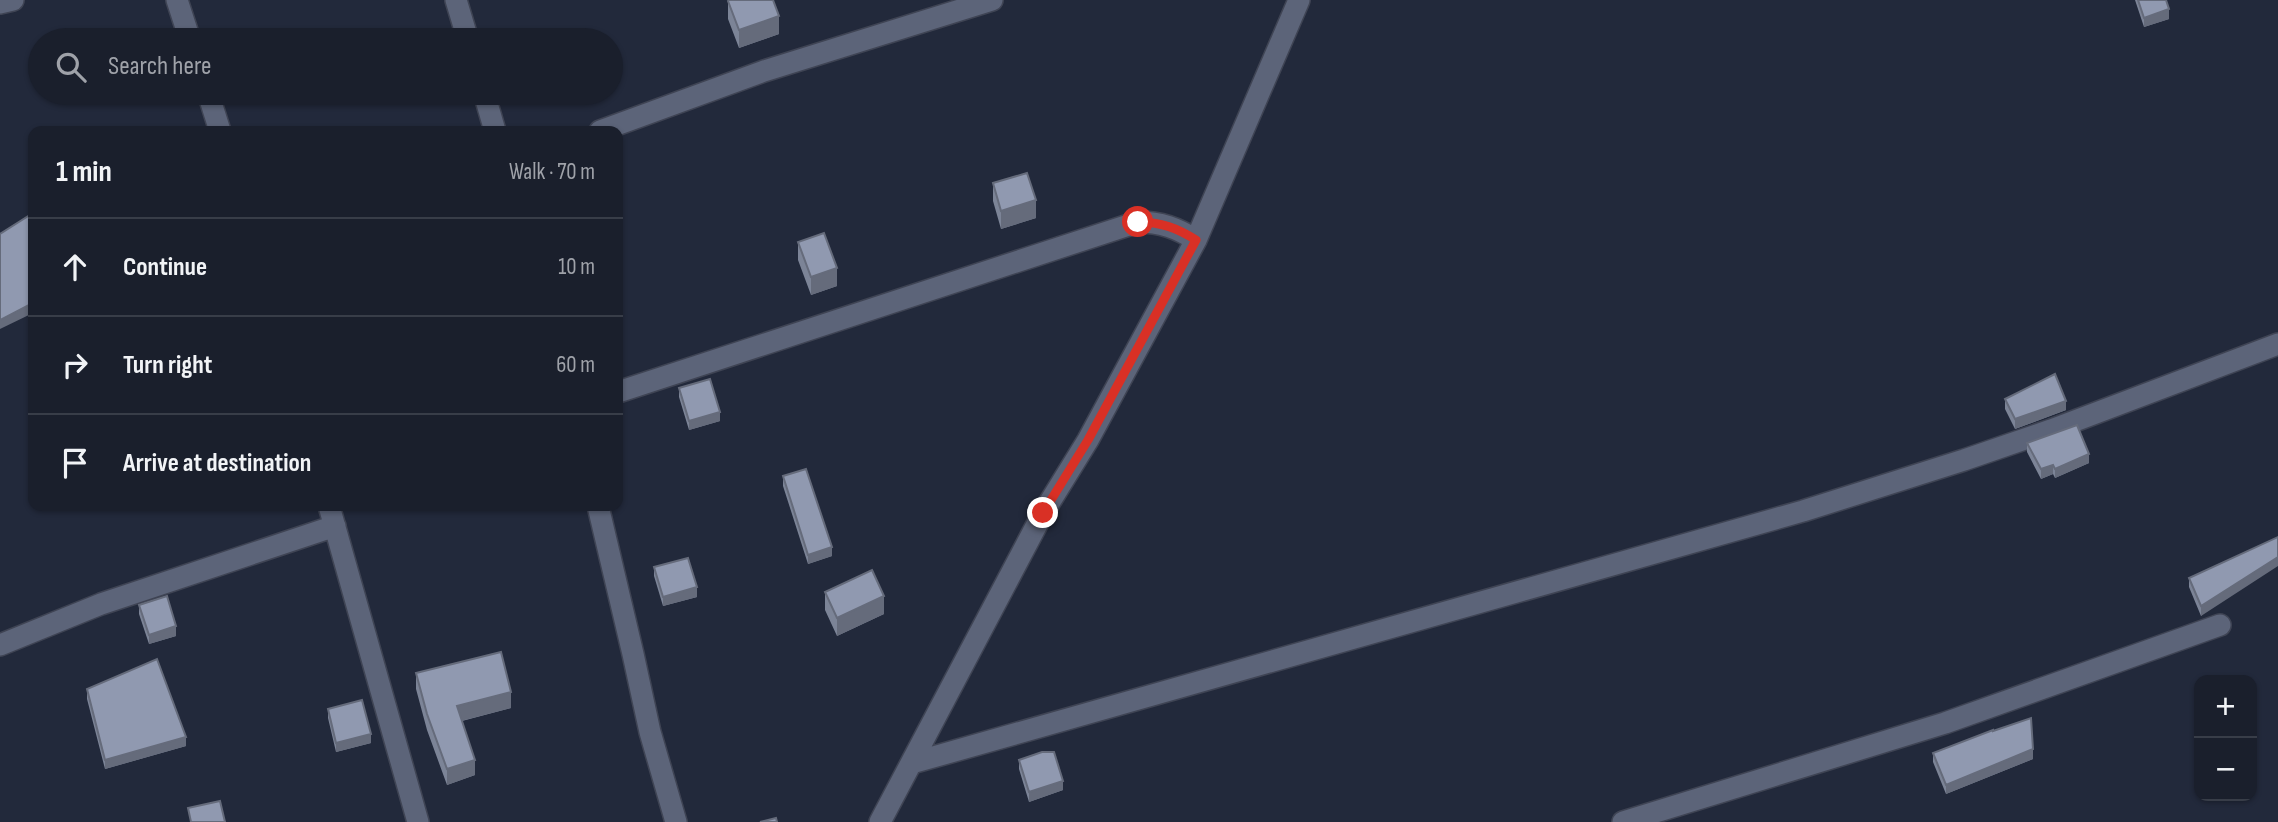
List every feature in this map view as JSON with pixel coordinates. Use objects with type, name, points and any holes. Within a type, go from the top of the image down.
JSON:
[{"type":"street","points":[[0,3],[13,0]]},
{"type":"street","points":[[177,0],[186,28]]},
{"type":"street","points":[[456,0],[464,28]]},
{"type":"street","points":[[614,126],[764,71],[992,0]]},
{"type":"street","points":[[880,822],[1043,513],[1088,440],[1196,240],[1299,0]]},
{"type":"street","points":[[212,105],[218,126]]},
{"type":"street","points":[[487,105],[494,126]]},
{"type":"street","points":[[623,390],[1138,222],[1171,226],[1196,240]]},
{"type":"street","points":[[912,762],[1827,504],[2051,430],[2278,344]]},
{"type":"street","points":[[599,511],[650,732],[676,822]]},
{"type":"street","points":[[0,645],[332,516],[418,822]]},
{"type":"street","points":[[1623,822],[1945,723],[2220,625]]},
{"type":"building","points":[[729,0],[773,0],[779,16],[739,30]]},
{"type":"building","points":[[2138,0],[2166,0],[2169,9],[2144,18]]},
{"type":"building","points":[[1027,173],[1036,200],[1001,211],[993,183]]},
{"type":"building","points":[[28,216],[28,306],[0,320],[0,234]]},
{"type":"building","points":[[824,233],[837,268],[811,277],[798,242]]},
{"type":"building","points":[[2055,374],[2066,401],[2015,419],[2005,399]]},
{"type":"building","points":[[710,379],[720,412],[689,421],[679,388]]},
{"type":"building","points":[[2077,425],[2089,454],[2055,469],[2053,465],[2041,469],[2027,443]]},
{"type":"building","points":[[806,469],[832,547],[808,555],[783,476]]},
{"type":"building","points":[[2278,537],[2278,557],[2201,606],[2189,578]]},
{"type":"building","points":[[688,558],[697,587],[663,597],[654,567]]},
{"type":"building","points":[[872,570],[884,596],[837,618],[825,592]]},
{"type":"building","points":[[167,596],[176,626],[149,635],[139,605]]},
{"type":"building","points":[[501,652],[511,692],[457,706],[475,760],[447,769],[427,714],[416,673]]},
{"type":"building","points":[[157,659],[186,737],[105,760],[87,689]]},
{"type":"building","points":[[362,700],[371,734],[336,743],[328,709]]},
{"type":"building","points":[[2031,718],[2033,749],[1946,785],[1933,753]]},
{"type":"building","points":[[1042,752],[1054,752],[1063,781],[1029,792],[1019,760]]},
{"type":"building","points":[[220,801],[225,822],[191,822],[188,808]]},
{"type":"building","points":[[776,818],[777,822],[760,822]]},
{"type":"route","points":[[1043,513],[1088,440],[1196,240],[1171,226],[1138,222]]}]
